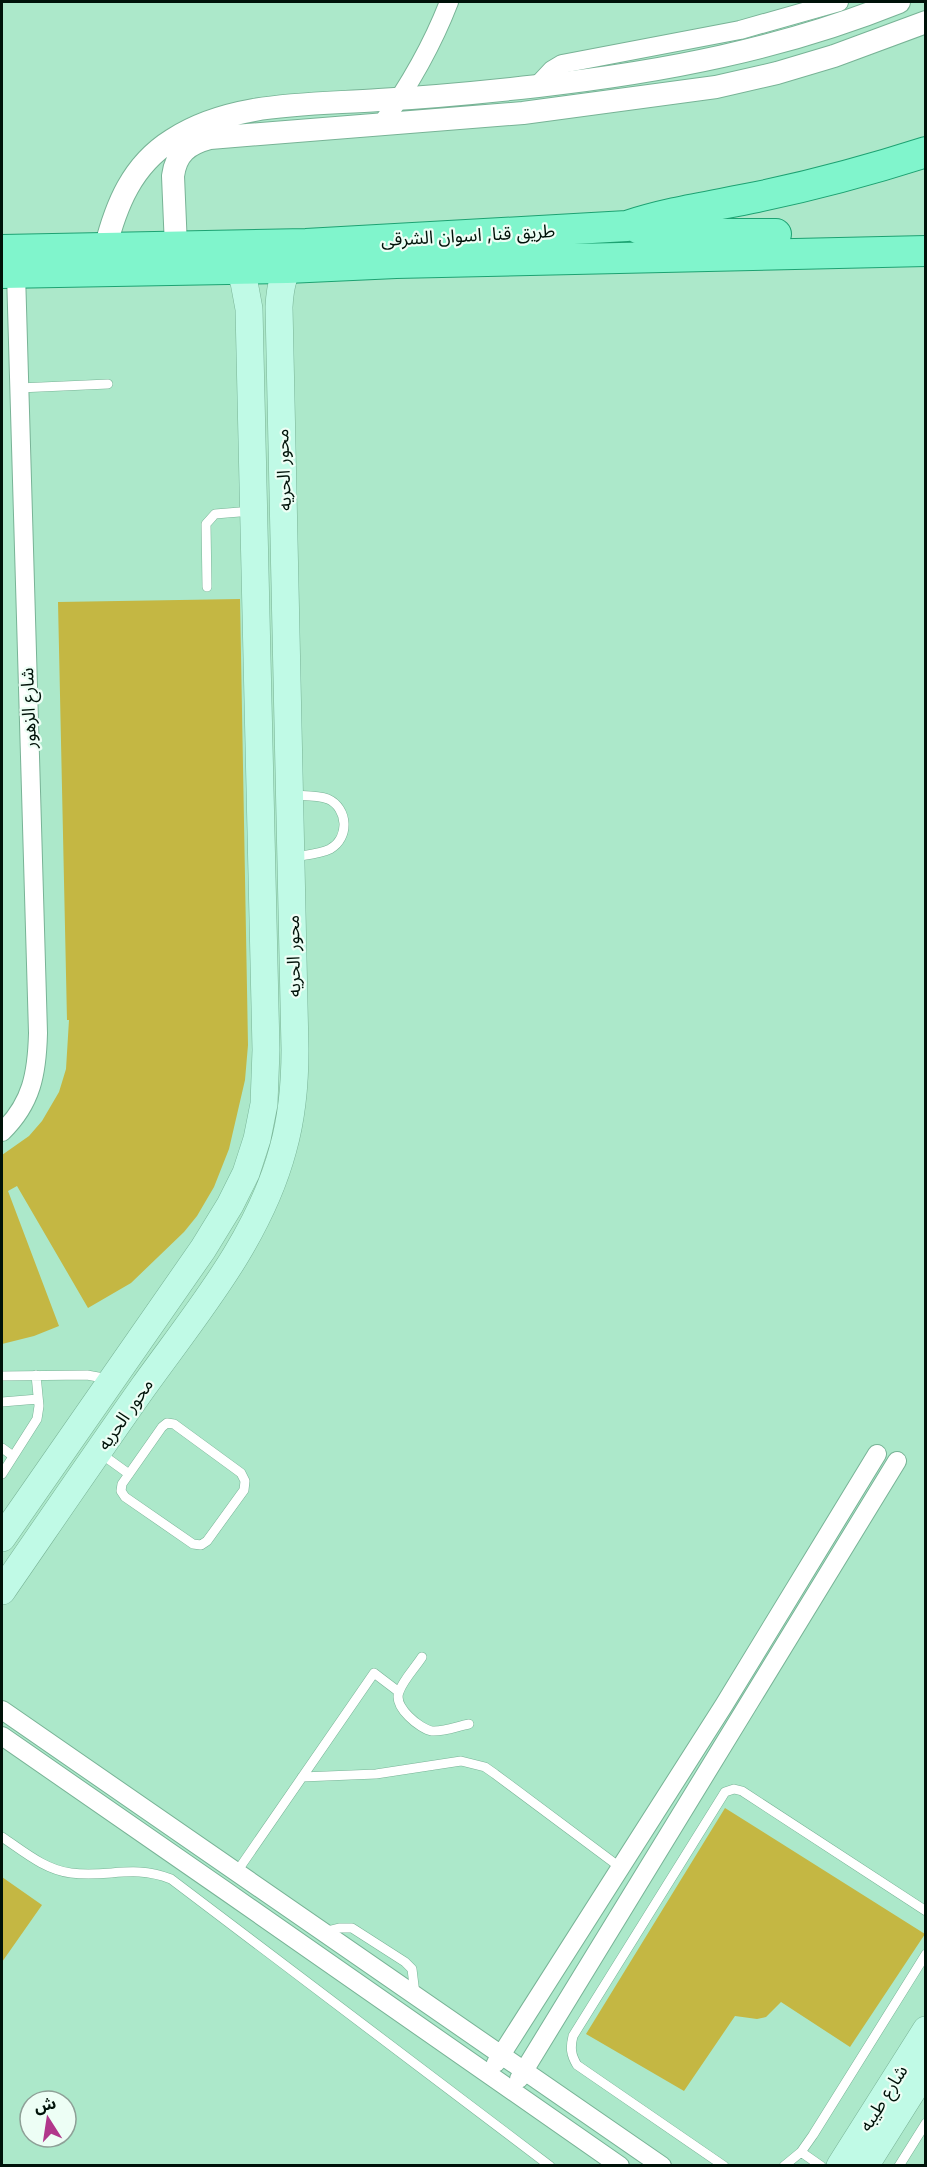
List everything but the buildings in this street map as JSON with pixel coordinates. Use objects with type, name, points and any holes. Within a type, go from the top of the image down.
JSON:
[{"type":"main road","name":"طريق قنا, اسوان الشرقى","points":[[6,265],[233,258],[306,244],[627,226],[672,213],[759,197],[836,179],[926,152]]},
{"type":"main road","points":[[627,226],[650,231],[694,234],[926,232]]},
{"type":"main road","name":"محور الحريه","points":[[2,1591],[228,1269],[265,1201],[288,1130],[295,1070],[279,307],[281,287],[287,268],[306,244]]},
{"type":"main road","name":"طريق قنا, اسوان الشرقى","points":[[6,265],[105,249],[176,247],[287,268],[396,263],[926,251]]},
{"type":"main road","name":"محور الحريه","points":[[2,1538],[203,1249],[230,1205],[252,1156],[264,1104],[266,1059],[249,309],[233,258]]},
{"type":"main road","name":"شارع طيبه","points":[[840,2166],[926,2031]]},
{"type":"main road","name":"شارع طيبه","points":[[865,2166],[895,2134],[926,2069]]},
{"type":"street","points":[[381,124],[399,99],[431,44],[449,2]]},
{"type":"street","points":[[537,86],[552,70],[562,64],[740,30],[839,2]]},
{"type":"street","points":[[176,247],[173,176],[175,165],[180,154],[214,120],[254,110],[537,86],[650,72],[710,61],[824,29],[899,2]]},
{"type":"street","points":[[105,249],[121,198],[134,174],[165,145],[197,135],[222,137],[523,113],[716,87],[777,73],[834,56],[926,22]]},
{"type":"street","name":"شارع الزهور","points":[[2,1132],[14,1121],[27,1101],[38,1058],[19,388],[6,265]]},
{"type":"street","points":[[488,2075],[621,1868],[877,1454]]},
{"type":"street","points":[[512,2091],[897,1461]]},
{"type":"street","points":[[2,1710],[662,2166]]},
{"type":"street","points":[[2,1736],[225,1888],[620,2166]]},
{"type":"lane","points":[[19,388],[108,384]]},
{"type":"lane","points":[[207,588],[206,524],[215,514],[254,510]]},
{"type":"lane","points":[[290,795],[328,799],[341,811],[344,828],[342,837],[330,849],[291,857]]},
{"type":"lane","points":[[2,1474],[37,1419],[36,1375]]},
{"type":"lane","points":[[2,1386],[5,1376],[87,1375],[111,1380]]},
{"type":"lane","points":[[2,1402],[38,1399]]},
{"type":"lane","points":[[171,1423],[241,1473],[245,1486],[207,1541],[197,1545],[125,1497],[121,1487],[129,1474],[162,1426],[171,1423]]},
{"type":"lane","points":[[2,1448],[13,1456]]},
{"type":"lane","points":[[98,1452],[129,1474]]},
{"type":"lane","points":[[422,1657],[399,1692],[397,1699],[404,1712],[429,1730],[469,1724]]},
{"type":"lane","points":[[236,1873],[374,1674],[399,1692]]},
{"type":"lane","points":[[302,1777],[376,1774],[448,1762],[473,1762],[495,1774],[621,1868]]},
{"type":"lane","points":[[724,2166],[577,2065],[572,2056],[571,2046],[573,2036],[725,1792],[734,1789],[742,1791],[926,1911]]},
{"type":"lane","points":[[2,1838],[44,1865],[68,1873],[93,1875],[136,1870],[154,1872],[171,1879],[550,2166]]},
{"type":"lane","points":[[784,2166],[801,2152],[926,1954]]},
{"type":"lane","points":[[899,2166],[926,2123]]},
{"type":"lane","points":[[895,2134],[911,2145]]},
{"type":"lane","points":[[801,2152],[821,2166]]}]
